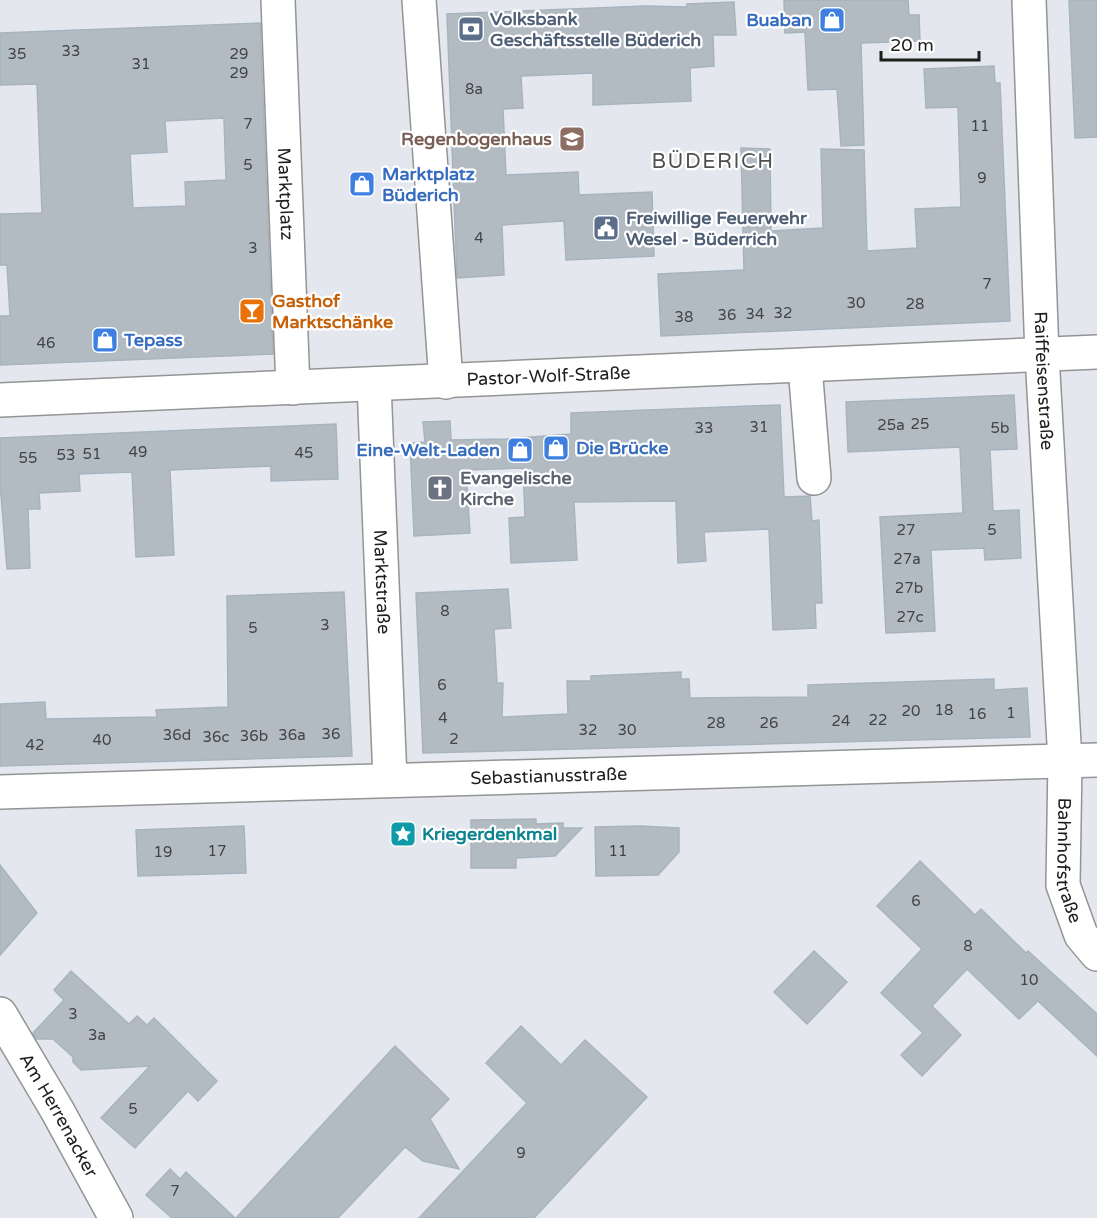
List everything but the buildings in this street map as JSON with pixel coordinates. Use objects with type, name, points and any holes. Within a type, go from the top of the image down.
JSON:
[{"type":"street","name":"Marktplatz","points":[[278,0],[293,388]]},
{"type":"street","points":[[419,0],[446,382]]},
{"type":"street","name":"Raiffeisenstraße","points":[[1029,0],[1042,355],[1065,761]]},
{"type":"street","name":"Pastor-Wolf-Straße","points":[[0,400],[1097,352]]},
{"type":"street","points":[[805,366],[814,478]]},
{"type":"street","name":"Marktstraße","points":[[374,384],[390,780]]},
{"type":"street","name":"Sebastianusstraße","points":[[0,792],[1097,760]]},
{"type":"street","name":"Bahnhofstraße","points":[[1065,761],[1063,885],[1081,935],[1097,954]]},
{"type":"street","name":"Am Herrenacker","points":[[0,1014],[116,1218]]},
{"type":"place","name":"Buaban","points":[[832,20]]},
{"type":"place","name":"Volksbank Geschäftsstelle Büderich","points":[[471,29]]},
{"type":"place","name":"Regenbogenhaus","points":[[572,139]]},
{"type":"place","name":"Marktplatz Büderich","points":[[362,184]]},
{"type":"place","name":"Freiwillige Feuerwehr Wesel - Büderrich","points":[[606,228]]},
{"type":"place","name":"Gasthof Marktschänke","points":[[252,311]]},
{"type":"place","name":"Tepass","points":[[105,340]]},
{"type":"place","name":"Die Brücke","points":[[556,448]]},
{"type":"place","name":"Eine-Welt-Laden","points":[[520,450]]},
{"type":"place","name":"Evangelische Kirche","points":[[440,488]]},
{"type":"place","name":"Kriegerdenkmal","points":[[403,834]]},
{"type":"district","name":"BÜDERICH","points":[[713,161]]}]
